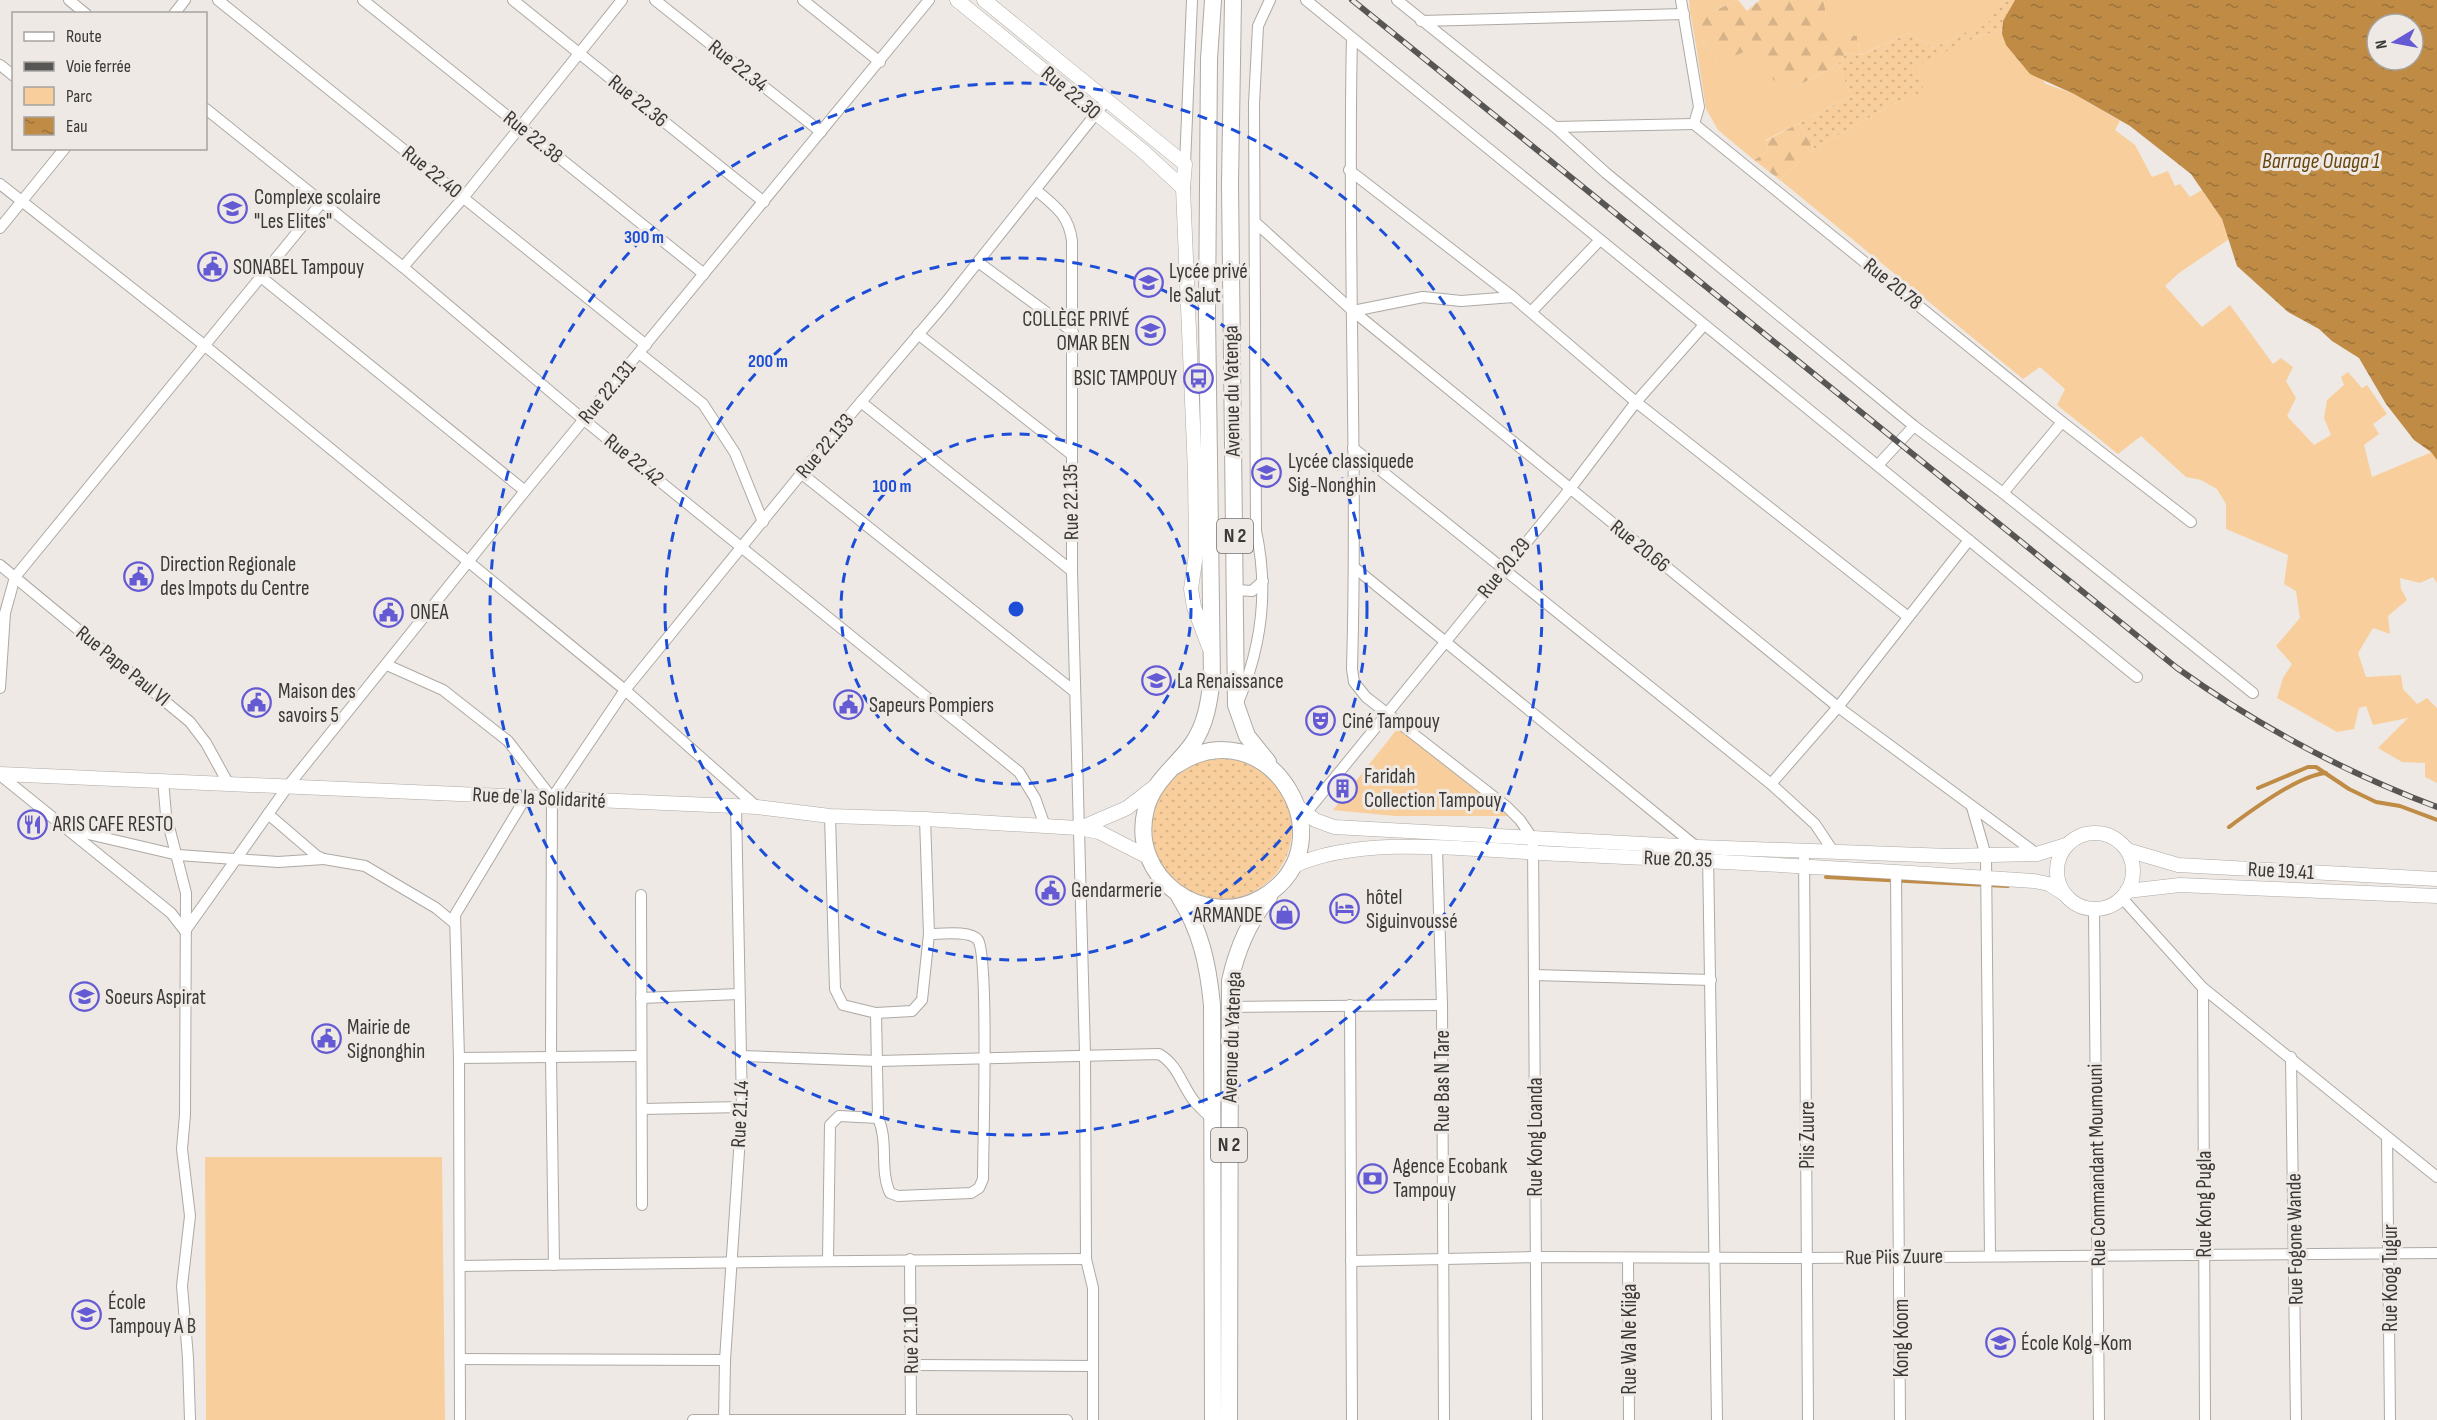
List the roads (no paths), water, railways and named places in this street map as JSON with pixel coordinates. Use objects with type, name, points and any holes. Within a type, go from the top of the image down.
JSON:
[{"type":"main road","name":"Avenue du Yatenga","points":[[1175,766],[1202,726],[1208,709],[1214,660],[1207,314],[1209,59],[1213,0]]},
{"type":"main road","name":"Avenue du Yatenga","points":[[1233,0],[1230,184],[1236,705],[1247,736],[1274,770]]},
{"type":"main road","name":"N 2","points":[[1225,750],[1251,756],[1274,770],[1288,786],[1302,810],[1301,832],[1292,867],[1280,883],[1265,896],[1237,907],[1206,907],[1179,895],[1157,874],[1148,857],[1143,832],[1144,816],[1156,785],[1175,766],[1199,753],[1225,750]]},
{"type":"main road","name":"Avenue du Yatenga","points":[[1213,1420],[1230,981],[1244,934],[1254,915],[1280,883]]},
{"type":"main road","name":"Avenue du Yatenga","points":[[1179,895],[1200,933],[1209,971],[1212,1005],[1212,1119],[1221,1183],[1229,1420]]},
{"type":"street","points":[[69,0],[84,12]]},
{"type":"street","points":[[176,12],[185,0]]},
{"type":"street","name":"Rue 22.40","points":[[218,0],[463,198],[643,349],[703,404],[735,453],[763,522]]},
{"type":"street","name":"Rue 22.38","points":[[363,0],[704,274]]},
{"type":"street","name":"Rue 22.36","points":[[513,0],[764,202]]},
{"type":"street","points":[[403,267],[463,198],[622,0]]},
{"type":"street","name":"Rue 22.34","points":[[656,0],[821,132]]},
{"type":"street","points":[[803,0],[880,62]]},
{"type":"street","name":"Rue 22.131","points":[[185,931],[288,786],[525,491],[930,0]]},
{"type":"street","name":"Rue 22.30","points":[[957,0],[1144,152],[1183,188]]},
{"type":"street","name":"Rue 22.30","points":[[984,0],[1185,164]]},
{"type":"street","points":[[1192,0],[1183,188],[1196,472],[1196,554],[1191,589],[1194,607],[1214,660]]},
{"type":"street","points":[[1236,705],[1251,671],[1263,613],[1263,562],[1256,531],[1254,104],[1258,26],[1270,0]]},
{"type":"street","points":[[1306,0],[2137,677]]},
{"type":"street","points":[[1397,0],[1555,127],[1614,179],[1914,426],[2003,493],[2253,693]]},
{"type":"street","points":[[1555,127],[1694,124],[1699,107],[1681,0]]},
{"type":"street","points":[[1421,21],[1684,14]]},
{"type":"street","points":[[1352,38],[1349,170],[1353,311],[1354,682],[1366,697],[1507,807],[1520,820],[1533,846]]},
{"type":"street","points":[[0,65],[12,74]]},
{"type":"street","name":"Rue 22.133","points":[[552,798],[625,690],[978,262],[1094,113],[1106,101]]},
{"type":"street","name":"Rue 22.42","points":[[207,110],[403,267],[584,420],[1019,772],[1035,798],[1045,826]]},
{"type":"street","name":"Rue 20.78","points":[[1694,124],[2062,422],[2191,522]]},
{"type":"street","points":[[0,228],[63,150]]},
{"type":"street","points":[[1349,170],[1513,297],[1636,402],[1907,616]]},
{"type":"street","points":[[0,184],[204,345],[470,562],[625,690],[757,807]]},
{"type":"street","name":"Rue 22.135","points":[[1036,190],[1064,214],[1070,226],[1072,571],[1084,1053],[1086,1259],[1093,1288],[1094,1420]]},
{"type":"street","points":[[0,688],[4,621],[15,577],[322,202]]},
{"type":"street","name":"Rue 20.66","points":[[1256,223],[1353,311],[1838,707],[1972,807],[1996,821],[2037,854]]},
{"type":"street","points":[[1531,312],[1600,240]]},
{"type":"street","points":[[978,262],[1072,332]]},
{"type":"street","points":[[261,277],[525,491]]},
{"type":"street","points":[[1353,311],[1423,297],[1461,301],[1513,297]]},
{"type":"street","name":"Rue 20.29","points":[[1302,810],[1387,713],[1570,489],[1636,402],[1704,325]]},
{"type":"street","points":[[918,334],[1071,454]]},
{"type":"street","points":[[861,402],[1072,571]]},
{"type":"street","points":[[2003,493],[2062,422]]},
{"type":"street","points":[[1878,465],[1914,426]]},
{"type":"street","points":[[1353,448],[1771,784],[1815,824],[1833,851]]},
{"type":"street","points":[[802,474],[1075,692]]},
{"type":"street","points":[[1771,784],[1838,707],[1907,616],[1969,540]]},
{"type":"street","name":"Rue Pape Paul VI","points":[[0,565],[190,722],[206,743],[228,783]]},
{"type":"street","points":[[1355,568],[1703,854],[1711,980],[1717,1420]]},
{"type":"street","points":[[1236,590],[1252,591],[1263,581]]},
{"type":"street","points":[[387,665],[443,690],[508,741],[552,798],[550,1057],[554,1265]]},
{"type":"street","points":[[0,774],[171,913],[185,931]]},
{"type":"street","name":"Rue de la Solidarité","points":[[0,774],[757,807],[830,816],[1078,828],[1099,832],[1148,857]]},
{"type":"street","points":[[163,780],[166,815],[186,893],[185,1104],[182,1149],[190,1216],[182,1286],[190,1420]]},
{"type":"street","name":"Rue de la Solidarité","points":[[1078,828],[1127,808],[1156,785]]},
{"type":"street","points":[[460,1420],[459,1058],[454,923],[458,906],[526,797]]},
{"type":"street","name":"Rue 21.14","points":[[724,1420],[725,1360],[742,1107],[736,807]]},
{"type":"street","points":[[1972,807],[1986,856],[1990,1256]]},
{"type":"street","name":"Rue 20.35","points":[[1302,810],[1326,825],[1347,828],[1533,846],[1703,854],[1805,865],[2034,880],[2049,884],[2063,892]]},
{"type":"street","points":[[268,814],[302,844],[324,859]]},
{"type":"street","points":[[830,816],[835,989],[843,1005],[876,1013],[912,1011],[921,1000],[929,934],[925,819]]},
{"type":"street","points":[[67,829],[178,855],[278,862],[324,859],[365,866],[436,908],[454,923]]},
{"type":"street","points":[[2098,833],[2109,836],[2127,850],[2133,870],[2125,894],[2109,906],[2094,909],[2076,905],[2063,892],[2058,880],[2057,867],[2066,845],[2075,838],[2098,833]]},
{"type":"street","name":"Rue 20.35","points":[[1703,854],[1804,850],[1986,856],[2037,854],[2066,845]]},
{"type":"street","name":"Rue 20.35","points":[[1292,867],[1318,855],[1346,850],[1533,846]]},
{"type":"street","name":"Rue Kong Loanda","points":[[1533,846],[1537,1420]]},
{"type":"street","name":"Rue Bas N Tare","points":[[1437,849],[1443,1005],[1444,1420]]},
{"type":"street","name":"Piis Zuure","points":[[1804,850],[1808,1420]]},
{"type":"street","name":"Rue 19.41","points":[[2127,850],[2178,865],[2437,879]]},
{"type":"street","name":"Kong Koom","points":[[1896,871],[1901,1256],[1900,1420]]},
{"type":"street","name":"Rue 19.41","points":[[2125,894],[2180,885],[2437,896]]},
{"type":"street","points":[[2125,894],[2204,988],[2437,1177]]},
{"type":"street","points":[[641,895],[642,1205]]},
{"type":"street","name":"Rue Commandant Moumouni","points":[[2094,909],[2099,1420]]},
{"type":"street","points":[[876,1013],[878,1118],[884,1132],[885,1182],[890,1193],[898,1196],[972,1193],[979,1188],[983,1179],[985,1001],[982,950],[978,940],[972,936],[929,934]]},
{"type":"street","points":[[1534,975],[1711,980]]},
{"type":"street","name":"Rue Kong Pugla","points":[[2204,988],[2205,1420]]},
{"type":"street","points":[[641,998],[739,994]]},
{"type":"street","points":[[1350,1005],[1352,1420]]},
{"type":"street","points":[[1228,1007],[1443,1005]]},
{"type":"street","points":[[742,1056],[878,1061],[1084,1053],[1159,1054],[1167,1059],[1178,1072],[1194,1101],[1212,1119]]},
{"type":"street","points":[[459,1058],[641,1056]]},
{"type":"street","name":"Rue Fogone Wande","points":[[2291,1057],[2296,1255],[2296,1420]]},
{"type":"street","points":[[642,1109],[742,1107]]},
{"type":"street","points":[[828,1259],[830,1125],[839,1116],[878,1118]]},
{"type":"street","name":"Rue Koog Tugur","points":[[2387,1137],[2390,1420]]},
{"type":"street","name":"Rue Piis Zuure","points":[[1351,1261],[1536,1257],[1807,1258],[2437,1253]]},
{"type":"street","name":"Rue Wa Ne Kiiga","points":[[1628,1258],[1629,1420]]},
{"type":"street","points":[[460,1266],[732,1263],[828,1259],[1086,1259]]},
{"type":"street","name":"Rue 21.10","points":[[910,1259],[911,1420]]},
{"type":"street","points":[[460,1359],[725,1360]]},
{"type":"street","points":[[912,1365],[1093,1366]]},
{"type":"street","points":[[693,1420],[1067,1420]]},
{"type":"water","name":"Barrage Ouaga 1","points":[[2015,0],[2437,0],[2437,460],[2431,452],[2414,440],[2386,404],[2359,358],[2332,341],[2319,329],[2288,312],[2237,266],[2222,219],[2191,174],[2130,126],[2074,94],[2030,74],[2006,45],[2002,34],[2003,21]]},
{"type":"waterway","points":[[2258,788],[2308,767],[2316,767],[2349,789],[2376,802],[2400,806],[2437,820]]},
{"type":"waterway","points":[[2229,827],[2290,786],[2315,775],[2326,773]]},
{"type":"waterway","points":[[1826,877],[2008,886]]},
{"type":"railway","points":[[1352,0],[2177,668],[2239,709],[2302,746],[2369,779],[2437,807]]},
{"type":"place","name":"Complexe scolaire \"Les Elites\"","points":[[233,209]]},
{"type":"place","name":"SONABEL Tampouy","points":[[212,267]]},
{"type":"place","name":"Lycée privé le Salut","points":[[1148,283]]},
{"type":"place","name":"COLLÈGE PRIVÉ OMAR BEN","points":[[1151,331]]},
{"type":"place","name":"BSIC TAMPOUY","points":[[1198,378]]},
{"type":"place","name":"Lycée classiquede Sig-Nonghin","points":[[1267,473]]},
{"type":"place","name":"Direction Regionale des Impots du Centre","points":[[139,576]]},
{"type":"place","name":"ONEA","points":[[389,612]]},
{"type":"place","name":"La Renaissance","points":[[1156,681]]},
{"type":"place","name":"Maison des savoirs 5","points":[[257,703]]},
{"type":"place","name":"Sapeurs Pompiers","points":[[848,705]]},
{"type":"place","name":"Ciné Tampouy","points":[[1321,721]]},
{"type":"place","name":"Faridah Collection Tampouy","points":[[1343,788]]},
{"type":"place","name":"ARIS CAFE RESTO","points":[[32,824]]},
{"type":"place","name":"Gendarmerie","points":[[1050,890]]},
{"type":"place","name":"hôtel Siguinvoussé","points":[[1345,909]]},
{"type":"place","name":"ARMANDE","points":[[1284,915]]},
{"type":"place","name":"Soeurs Aspirat","points":[[84,997]]},
{"type":"place","name":"Mairie de Signonghin","points":[[326,1039]]},
{"type":"place","name":"Agence Ecobank Tampouy","points":[[1372,1178]]},
{"type":"place","name":"École Tampouy A B","points":[[87,1314]]},
{"type":"place","name":"École Kolg-Kom","points":[[2000,1343]]}]
